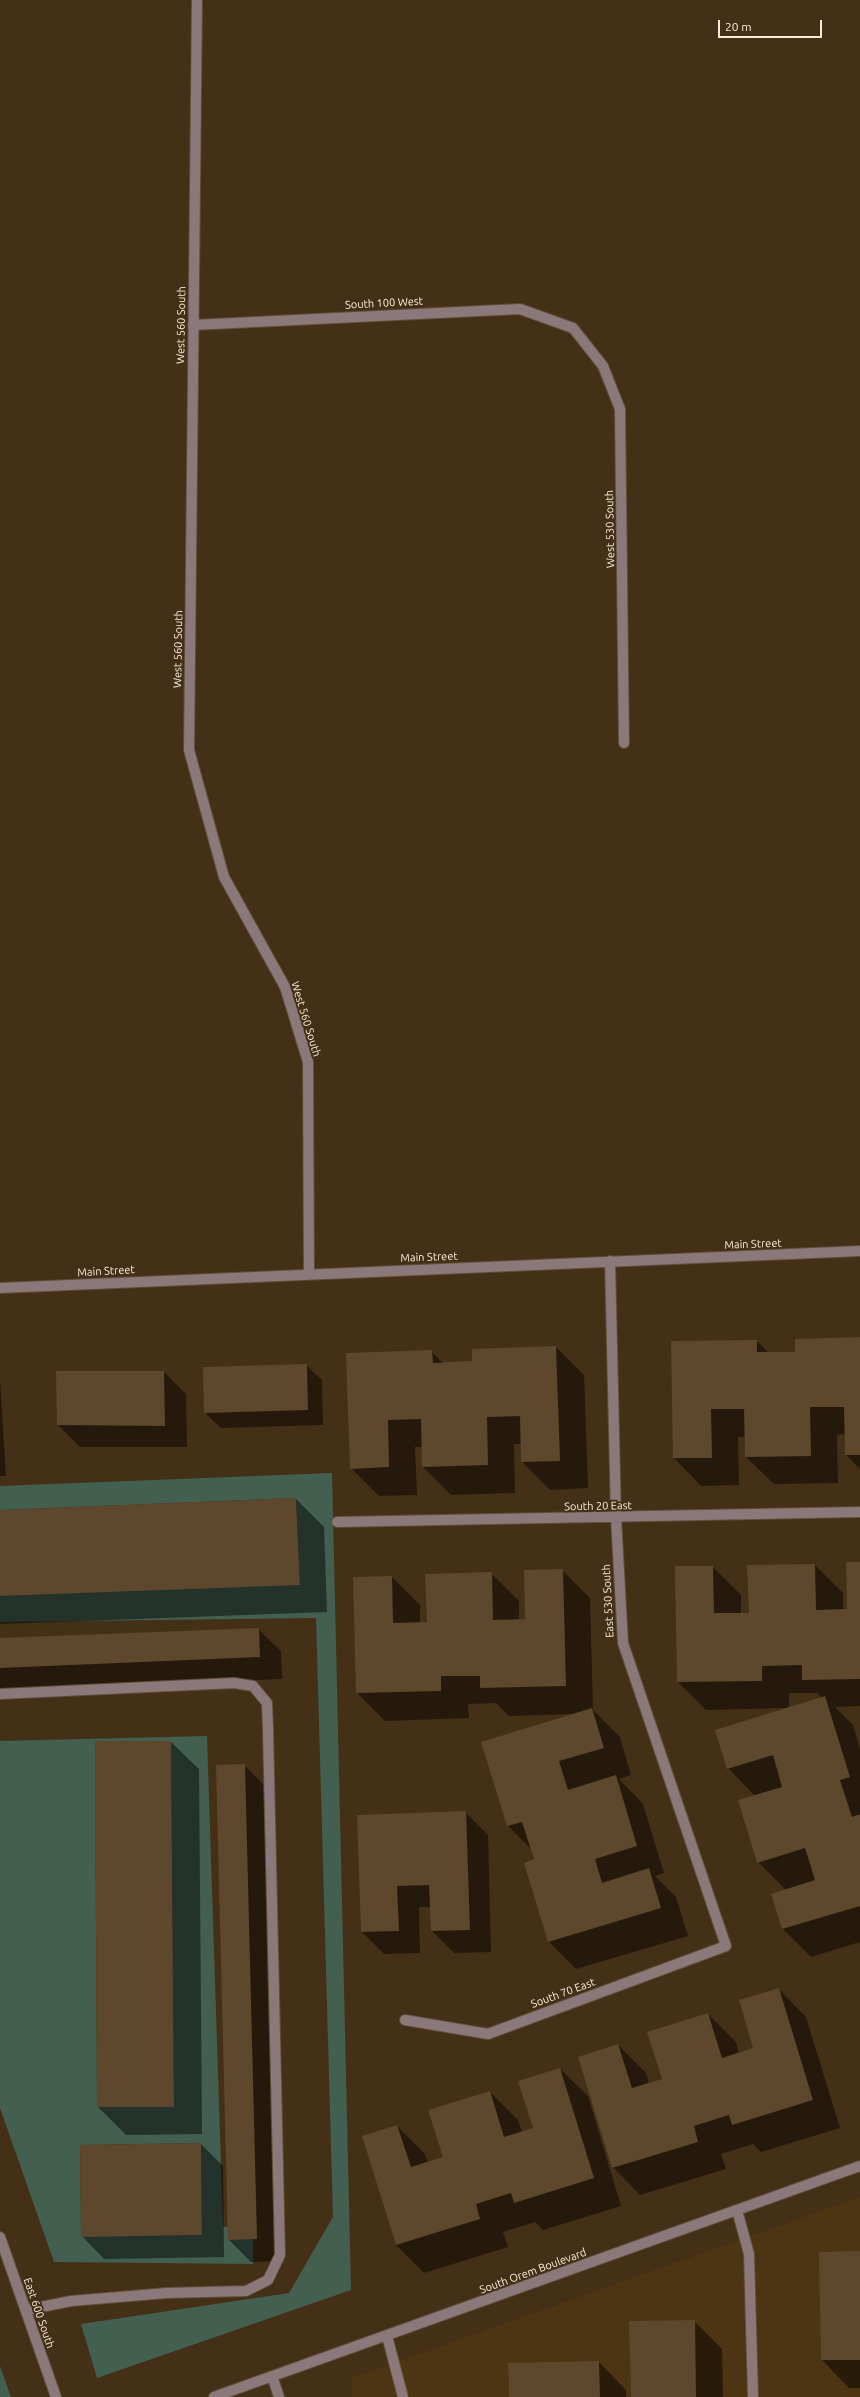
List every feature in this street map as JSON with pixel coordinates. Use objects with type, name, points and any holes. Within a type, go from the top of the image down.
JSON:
[{"type":"street","name":"West 560 South","points":[[197,0],[189,750],[224,877],[285,987],[308,1062],[309,1274]]},
{"type":"street","name":"South 100 West","points":[[193,325],[520,310],[573,328]]},
{"type":"street","name":"West 530 South","points":[[573,328],[603,366],[620,408],[624,744]]},
{"type":"street","name":"Main Street","points":[[0,1288],[860,1251]]},
{"type":"street","name":"East 530 South","points":[[610,1261],[616,1518],[623,1643],[726,1946]]},
{"type":"street","name":"South 20 East","points":[[337,1522],[616,1518],[860,1512]]},
{"type":"street","points":[[0,1694],[234,1683],[253,1686],[267,1703],[280,2255],[268,2280],[246,2291],[167,2293],[71,2302],[26,2310]]},
{"type":"street","name":"South 70 East","points":[[405,2020],[488,2034],[726,1946]]},
{"type":"street","name":"South Orem Boulevard","points":[[214,2397],[860,2166]]},
{"type":"street","points":[[737,2210],[749,2254],[753,2397]]},
{"type":"street","name":"East 600 South","points":[[0,2237],[56,2397]]},
{"type":"street","points":[[387,2336],[403,2397]]},
{"type":"street","points":[[272,2376],[279,2397]]},
{"type":"shaded area","points":[[860,2197],[860,2397],[352,2397],[351,2378]]},
{"type":"green space","points":[[332,1473],[351,2290],[97,2378],[81,2324],[289,2293],[333,2217],[316,1618],[0,1622],[0,1596],[300,1584],[296,1498],[0,1510],[0,1486]]},
{"type":"green space","points":[[207,1736],[223,2227],[253,2227],[253,2264],[54,2262],[0,2108],[0,1741]],"holes":[[[95,1741],[171,1741],[174,2107],[97,2107]],[[201,2143],[202,2235],[81,2236],[80,2145]]]},
{"type":"green space","points":[[0,2366],[11,2397],[0,2397]]},
{"type":"building","points":[[860,1337],[860,1455],[845,1455],[844,1407],[810,1407],[811,1456],[745,1457],[744,1409],[711,1409],[712,1458],[673,1458],[671,1341],[757,1340],[757,1352],[795,1352],[795,1339]]},
{"type":"building","points":[[556,1346],[560,1461],[521,1462],[520,1416],[487,1417],[488,1465],[422,1467],[421,1419],[388,1420],[389,1467],[350,1469],[346,1353],[432,1350],[433,1363],[472,1361],[472,1349]]},
{"type":"building","points":[[307,1364],[308,1410],[204,1413],[203,1367]]},
{"type":"building","points":[[56,1371],[164,1371],[165,1426],[57,1425]]},
{"type":"building","points":[[296,1498],[300,1585],[0,1596],[0,1510]]},
{"type":"building","points":[[846,1562],[860,1562],[860,1679],[802,1680],[802,1665],[762,1666],[762,1681],[677,1682],[675,1566],[713,1566],[714,1613],[749,1613],[747,1565],[815,1564],[816,1610],[847,1609]]},
{"type":"building","points":[[563,1569],[566,1686],[480,1688],[480,1676],[441,1676],[441,1691],[356,1693],[353,1577],[392,1576],[393,1623],[427,1622],[425,1574],[492,1572],[493,1620],[525,1619],[524,1570]]},
{"type":"building","points":[[259,1628],[260,1657],[0,1668],[0,1638]]},
{"type":"building","points":[[825,1696],[850,1777],[840,1780],[852,1817],[860,1814],[860,1906],[782,1929],[771,1894],[815,1880],[805,1848],[757,1863],[738,1800],[782,1787],[773,1755],[727,1769],[715,1730]]},
{"type":"building","points":[[592,1708],[604,1748],[559,1761],[568,1790],[616,1775],[637,1846],[595,1859],[602,1883],[649,1868],[661,1908],[548,1942],[524,1863],[534,1859],[522,1822],[507,1826],[481,1742]]},
{"type":"building","points":[[95,1741],[171,1741],[174,2107],[97,2107]]},
{"type":"building","points":[[245,1764],[257,2239],[228,2240],[216,1765]]},
{"type":"building","points":[[466,1811],[470,1930],[431,1931],[429,1885],[397,1886],[399,1931],[361,1932],[357,1815]]},
{"type":"building","points":[[779,1988],[813,2100],[732,2125],[729,2115],[694,2126],[698,2142],[612,2168],[578,2057],[618,2044],[632,2088],[662,2079],[647,2032],[708,2013],[722,2058],[753,2048],[739,2000]]},
{"type":"building","points":[[560,2068],[594,2178],[514,2203],[511,2193],[476,2204],[480,2219],[396,2245],[362,2136],[397,2125],[411,2167],[443,2157],[428,2110],[490,2091],[504,2137],[533,2128],[518,2081]]},
{"type":"building","points":[[201,2143],[202,2235],[81,2237],[80,2145]]},
{"type":"building","points":[[860,2251],[860,2360],[821,2360],[819,2252]]},
{"type":"building","points":[[695,2320],[696,2397],[631,2397],[629,2321]]},
{"type":"building","points":[[599,2361],[600,2397],[509,2397],[508,2363]]}]
